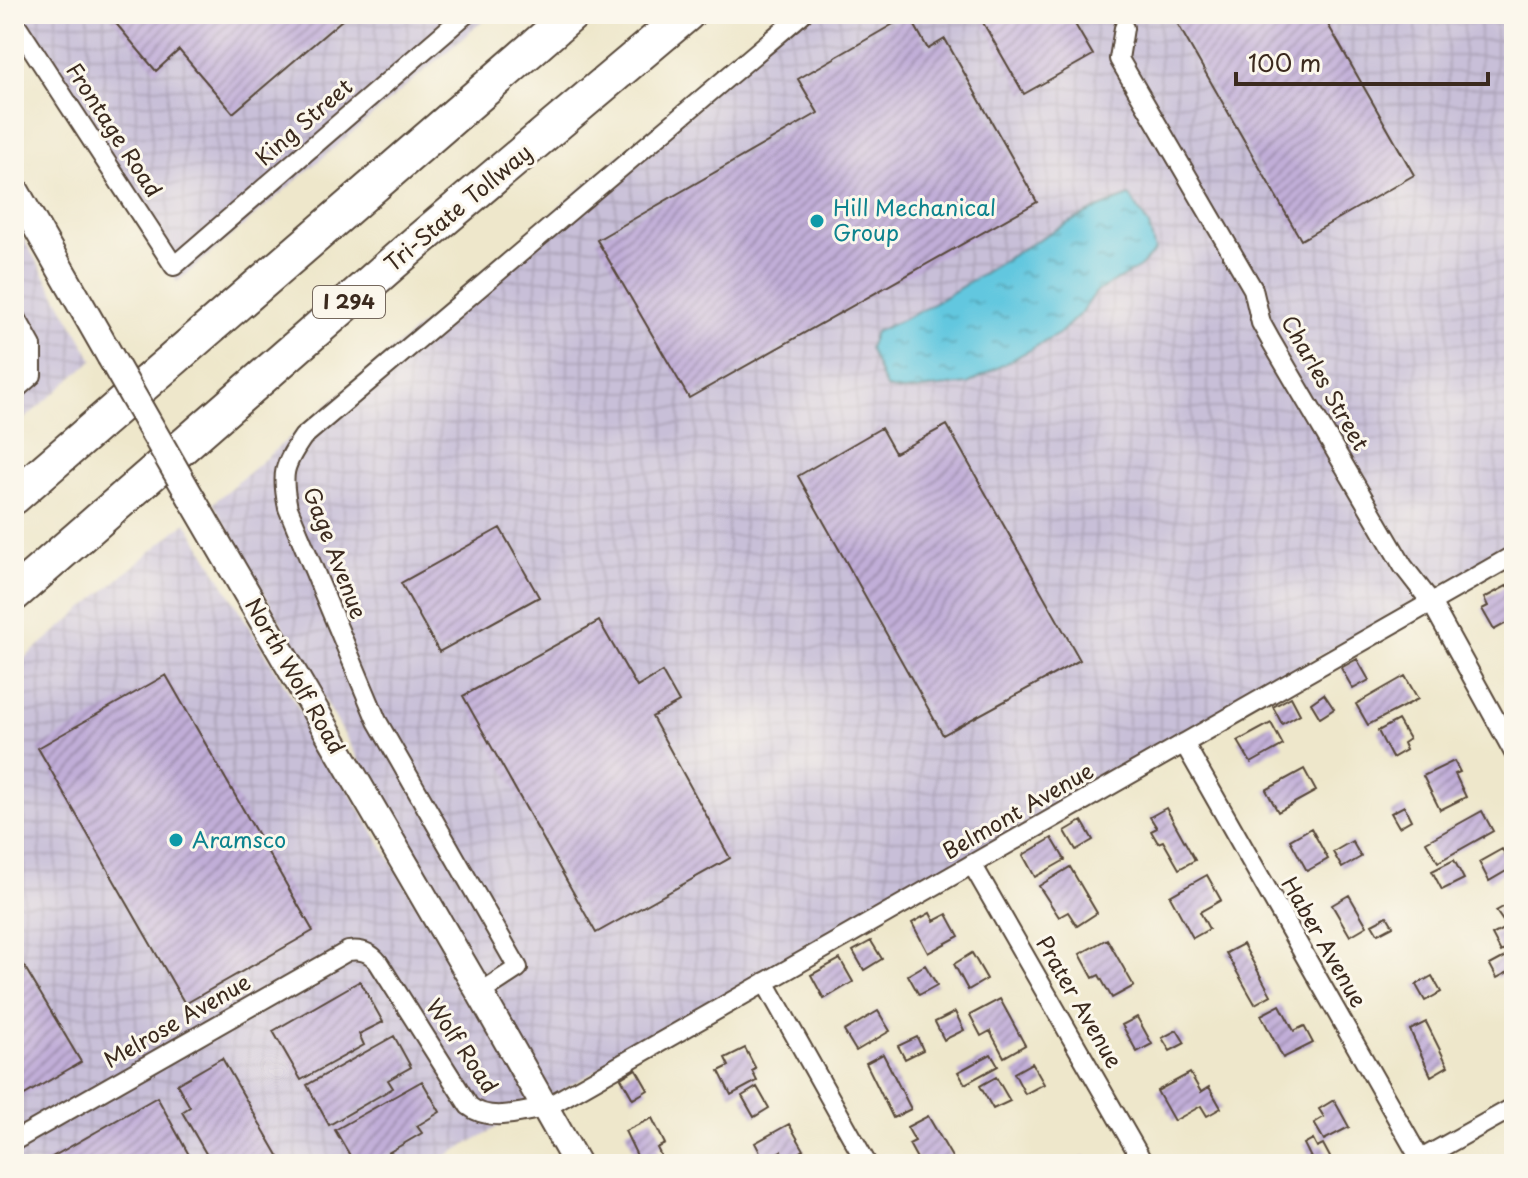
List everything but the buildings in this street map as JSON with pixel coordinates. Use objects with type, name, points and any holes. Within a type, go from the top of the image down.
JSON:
[{"type":"highway","points":[[14,497],[572,14]]},
{"type":"highway","name":"Tri-State Tollway","points":[[14,594],[417,242],[687,14]]},
{"type":"main road","name":"North Wolf Road","points":[[14,188],[577,1164]]},
{"type":"street","name":"King Street","points":[[174,266],[466,14]]},
{"type":"street","name":"Gage Avenue","points":[[480,993],[518,968],[377,721],[288,508],[283,485],[286,461],[303,437],[802,14]]},
{"type":"street","name":"Frontage Road","points":[[14,21],[174,266]]},
{"type":"street","name":"Charles Street","points":[[1124,28],[1119,59],[1253,289],[1261,323],[1403,566],[1431,602],[1514,753]]},
{"type":"street","points":[[14,314],[32,346],[32,375],[14,391]]},
{"type":"street","name":"Belmont Avenue","points":[[545,1108],[1514,555]]},
{"type":"street","name":"Haber Avenue","points":[[1184,743],[1418,1163]]},
{"type":"street","name":"Prater Avenue","points":[[972,864],[1144,1164]]},
{"type":"street","name":"Melrose Avenue","points":[[14,1141],[348,951],[366,952]]},
{"type":"street","name":"Wolf Road","points":[[366,952],[378,962],[469,1106],[479,1114],[491,1116],[545,1108]]},
{"type":"street","points":[[765,982],[867,1164]]},
{"type":"street","points":[[1418,1163],[1514,1107]]},
{"type":"shaded area","points":[[14,14],[491,14],[177,282]]},
{"type":"shaded area","points":[[785,14],[1514,14],[1514,544],[550,1097],[213,503]]},
{"type":"shaded area","points":[[14,222],[93,360],[14,428]]},
{"type":"shaded area","points":[[186,522],[538,1104],[432,1164],[14,1164],[14,667]]},
{"type":"water","points":[[1130,196],[1149,226],[1155,251],[1140,267],[1096,292],[1082,312],[1059,334],[968,384],[903,391],[886,388],[869,348],[875,332],[926,308],[1051,232]]},
{"type":"place","name":"Hill Mechanical Group","points":[[817,221]]},
{"type":"place","name":"Aramsco","points":[[176,840]]}]
